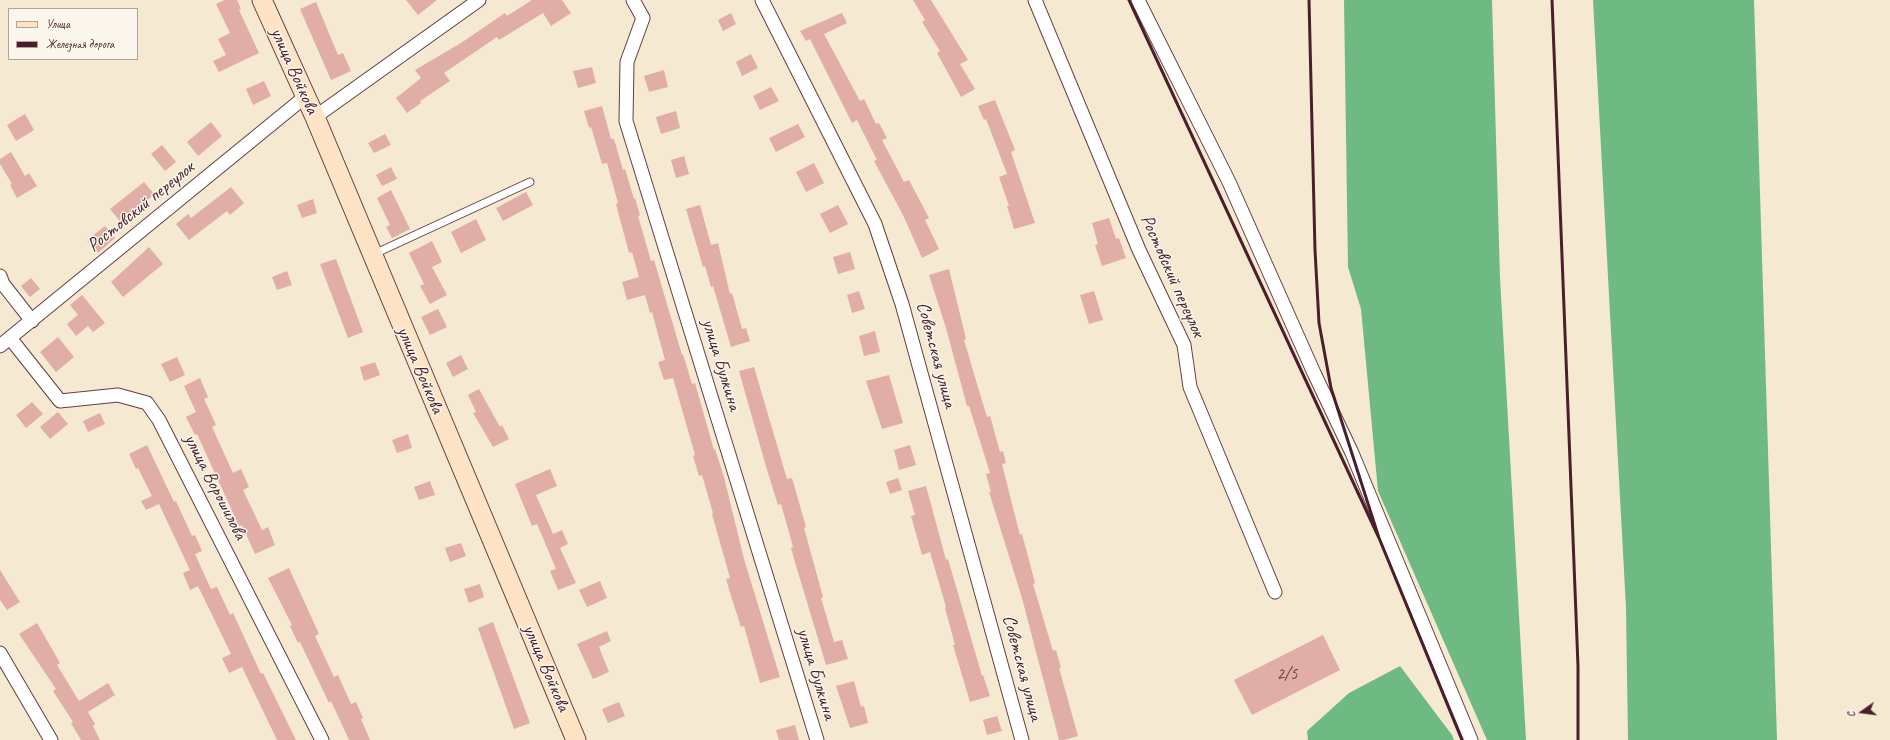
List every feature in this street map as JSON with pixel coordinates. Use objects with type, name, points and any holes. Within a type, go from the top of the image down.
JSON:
[{"type":"main road","name":"улица Войкова","points":[[262,0],[315,116],[576,740]]},
{"type":"street","points":[[315,116],[479,0]]},
{"type":"street","name":"улица Булкина","points":[[633,0],[643,18],[627,62],[626,121],[817,740]]},
{"type":"street","name":"Советская улица","points":[[762,0],[875,224],[902,304],[1022,740]]},
{"type":"street","name":"Ростовский переулок","points":[[1035,0],[1139,250],[1184,345],[1190,387],[1275,592]]},
{"type":"street","points":[[1138,0],[1229,182],[1314,373],[1352,453],[1470,740]]},
{"type":"street","name":"Ростовский переулок","points":[[5,342],[306,96]]},
{"type":"street","points":[[0,276],[3,284],[32,321]]},
{"type":"street","name":"улица Ворошилова","points":[[5,342],[60,401],[118,395],[147,403],[162,427],[322,740]]},
{"type":"street","points":[[0,653],[47,739]]},
{"type":"lane","points":[[372,255],[530,182]]},
{"type":"green space","points":[[1344,0],[1492,0],[1500,278],[1526,740],[1487,740],[1378,491],[1361,309],[1348,267]]},
{"type":"green space","points":[[1593,0],[1754,0],[1777,740],[1628,740],[1626,608]]},
{"type":"green space","points":[[1400,666],[1452,735],[1454,740],[1308,740],[1307,731],[1349,693]]},
{"type":"building","points":[[225,0],[237,0],[241,9],[239,10],[259,53],[219,72],[213,61],[226,55],[218,39],[230,33],[216,4]]},
{"type":"building","points":[[406,0],[437,0],[418,15]]},
{"type":"building","points":[[532,0],[562,0],[571,13],[551,26],[543,13],[499,40],[497,37],[444,73],[450,81],[420,101],[421,103],[407,113],[396,98],[421,78],[415,70],[461,43],[505,13],[507,16]]},
{"type":"building","points":[[913,0],[931,0],[968,60],[960,64],[975,89],[961,97],[937,53],[940,51],[922,22],[925,20]]},
{"type":"building","points":[[316,2],[338,55],[343,53],[351,71],[331,80],[300,9]]},
{"type":"building","points":[[731,13],[736,24],[723,31],[718,20]]},
{"type":"building","points":[[842,13],[847,23],[824,34],[860,101],[864,99],[876,124],[879,123],[887,138],[882,140],[904,182],[909,180],[929,218],[925,220],[939,249],[922,258],[903,215],[874,161],[877,160],[857,120],[852,123],[810,39],[806,41],[800,31]]},
{"type":"building","points":[[751,54],[758,68],[742,76],[736,62]]},
{"type":"building","points":[[592,67],[596,83],[578,88],[573,71]]},
{"type":"building","points":[[664,70],[668,87],[649,92],[644,76]]},
{"type":"building","points":[[264,81],[271,96],[253,105],[246,89]]},
{"type":"building","points":[[771,87],[779,101],[760,110],[753,96]]},
{"type":"building","points":[[995,100],[1015,150],[1011,152],[1035,223],[1014,229],[1007,206],[1009,206],[999,177],[1007,174],[986,119],[984,120],[978,106]]},
{"type":"building","points":[[602,106],[611,139],[614,139],[623,170],[625,169],[634,199],[635,198],[640,215],[638,216],[651,261],[654,260],[682,355],[683,354],[692,384],[695,383],[714,450],[715,449],[724,477],[744,559],[780,677],[760,683],[744,626],[741,627],[726,579],[730,578],[712,514],[713,513],[702,475],[699,476],[693,456],[695,455],[673,378],[664,380],[658,362],[665,360],[652,312],[650,313],[645,295],[627,300],[622,282],[639,277],[632,252],[629,253],[607,163],[602,164],[591,127],[589,128],[584,111]]},
{"type":"building","points":[[676,111],[680,128],[661,134],[656,117]]},
{"type":"building","points":[[25,114],[34,130],[16,141],[7,125]]},
{"type":"building","points":[[211,122],[222,136],[198,156],[187,142]]},
{"type":"building","points":[[798,124],[805,137],[776,152],[769,138]]},
{"type":"building","points":[[385,134],[391,145],[374,153],[368,143]]},
{"type":"building","points":[[162,145],[176,162],[165,171],[151,154]]},
{"type":"building","points":[[11,152],[25,176],[29,173],[37,186],[17,198],[10,185],[12,184],[0,164],[0,159]]},
{"type":"building","points":[[684,156],[689,174],[676,178],[671,160]]},
{"type":"building","points":[[814,163],[824,183],[806,192],[796,172]]},
{"type":"building","points":[[391,167],[397,179],[382,186],[376,175]]},
{"type":"building","points":[[144,182],[154,194],[122,224],[110,209]]},
{"type":"building","points":[[231,187],[244,203],[230,215],[227,211],[189,240],[176,224],[188,214],[191,218]]},
{"type":"building","points":[[391,190],[410,229],[392,238],[386,227],[390,225],[377,198]]},
{"type":"building","points":[[526,192],[533,205],[503,221],[496,208]]},
{"type":"building","points":[[313,199],[317,213],[302,218],[297,205]]},
{"type":"building","points":[[700,205],[711,245],[718,243],[730,294],[732,293],[742,329],[746,328],[750,341],[731,347],[713,286],[711,287],[705,266],[703,267],[686,209]]},
{"type":"building","points":[[838,205],[848,224],[830,233],[820,214]]},
{"type":"building","points":[[1109,218],[1116,239],[1119,238],[1126,258],[1102,266],[1095,245],[1098,244],[1092,223]]},
{"type":"building","points":[[476,219],[486,240],[461,253],[451,232]]},
{"type":"building","points":[[105,226],[115,238],[98,253],[87,240]]},
{"type":"building","points":[[432,241],[442,262],[432,267],[447,295],[430,304],[420,286],[424,284],[409,253]]},
{"type":"building","points":[[149,247],[163,264],[123,297],[111,282]]},
{"type":"building","points":[[850,252],[855,269],[838,274],[833,257]]},
{"type":"building","points":[[336,259],[363,332],[348,338],[320,264]]},
{"type":"building","points":[[949,269],[966,339],[964,340],[987,417],[990,416],[1000,452],[1003,451],[1006,463],[1002,464],[1020,535],[1022,534],[1035,583],[1033,584],[1053,651],[1056,650],[1061,668],[1059,668],[1078,736],[1064,740],[1059,740],[1022,598],[989,492],[991,492],[986,474],[990,473],[969,406],[967,406],[946,328],[929,275]]},
{"type":"building","points":[[287,271],[292,285],[277,290],[272,277]]},
{"type":"building","points":[[31,278],[40,289],[30,297],[21,286]]},
{"type":"building","points":[[859,291],[865,309],[852,313],[847,295]]},
{"type":"building","points":[[1094,291],[1103,320],[1089,324],[1080,295]]},
{"type":"building","points":[[82,295],[105,323],[93,332],[88,326],[76,336],[67,324],[78,315],[70,305]]},
{"type":"building","points":[[438,309],[447,327],[430,335],[421,317]]},
{"type":"building","points":[[875,331],[880,352],[864,356],[859,336]]},
{"type":"building","points":[[58,337],[74,357],[56,372],[40,352]]},
{"type":"building","points":[[461,355],[468,369],[453,377],[446,363]]},
{"type":"building","points":[[177,357],[185,375],[170,382],[161,364]]},
{"type":"building","points":[[375,362],[380,375],[364,381],[360,367]]},
{"type":"building","points":[[754,367],[787,479],[792,478],[823,597],[821,598],[834,642],[842,640],[848,659],[826,665],[791,548],[793,547],[781,504],[778,505],[739,371]]},
{"type":"building","points":[[889,375],[903,423],[882,429],[866,381]]},
{"type":"building","points":[[200,378],[208,397],[204,399],[216,425],[212,427],[233,473],[241,469],[249,487],[243,490],[262,530],[268,527],[275,545],[255,554],[242,525],[239,526],[197,434],[195,435],[186,417],[196,412],[184,386]]},
{"type":"building","points":[[479,389],[500,427],[502,425],[509,439],[493,447],[473,413],[476,412],[468,395]]},
{"type":"building","points":[[32,402],[43,414],[26,428],[16,415]]},
{"type":"building","points":[[58,412],[68,424],[50,439],[40,427]]},
{"type":"building","points":[[100,413],[105,424],[88,432],[83,421]]},
{"type":"building","points":[[408,434],[412,448],[397,453],[392,440]]},
{"type":"building","points":[[147,445],[192,536],[195,535],[202,551],[195,554],[211,589],[217,587],[230,615],[233,613],[261,674],[263,673],[296,740],[277,740],[242,667],[229,673],[222,658],[231,654],[198,586],[190,590],[183,573],[190,570],[159,504],[146,510],[141,501],[152,496],[129,454]]},
{"type":"building","points":[[910,445],[916,465],[899,470],[894,450]]},
{"type":"building","points":[[550,469],[557,486],[536,495],[553,534],[562,530],[568,544],[560,548],[576,583],[558,590],[550,571],[556,569],[537,524],[532,526],[515,484]]},
{"type":"building","points":[[898,478],[902,490],[890,494],[886,482]]},
{"type":"building","points":[[430,481],[435,495],[419,500],[414,487]]},
{"type":"building","points":[[926,486],[946,560],[948,559],[982,676],[983,675],[990,696],[970,702],[953,645],[955,645],[945,608],[946,607],[930,552],[922,555],[911,516],[915,515],[908,491]]},
{"type":"building","points":[[461,543],[466,556],[450,562],[445,548]]},
{"type":"building","points":[[289,568],[319,634],[315,636],[334,677],[338,675],[351,704],[356,702],[370,740],[349,740],[331,701],[329,703],[300,642],[298,643],[290,626],[292,625],[268,578]]},
{"type":"building","points":[[0,570],[20,602],[7,610],[0,600]]},
{"type":"building","points":[[600,581],[607,598],[587,607],[579,590]]},
{"type":"building","points":[[480,584],[484,597],[469,603],[464,589]]},
{"type":"building","points":[[493,622],[530,723],[514,729],[478,628]]},
{"type":"building","points":[[37,623],[60,663],[57,665],[79,701],[108,683],[115,695],[88,712],[95,724],[93,726],[100,740],[81,740],[71,723],[73,722],[53,691],[56,689],[19,634]]},
{"type":"building","points":[[607,631],[611,641],[599,647],[609,672],[593,679],[577,644]]},
{"type":"building","points":[[1323,635],[1340,670],[1252,715],[1234,680]]},
{"type":"building","points":[[854,681],[861,707],[864,706],[868,723],[850,728],[836,686]]},
{"type":"building","points":[[619,702],[625,716],[608,723],[602,709]]},
{"type":"building","points":[[997,716],[1002,731],[987,735],[983,720]]},
{"type":"building","points":[[795,725],[799,740],[779,740],[776,730]]},
{"type":"railway","points":[[1129,0],[1379,538],[1331,388],[1319,323],[1315,250],[1309,0]]},
{"type":"railway","points":[[1552,0],[1578,666],[1578,740]]},
{"type":"railway","points":[[1379,538],[1462,740]]}]
